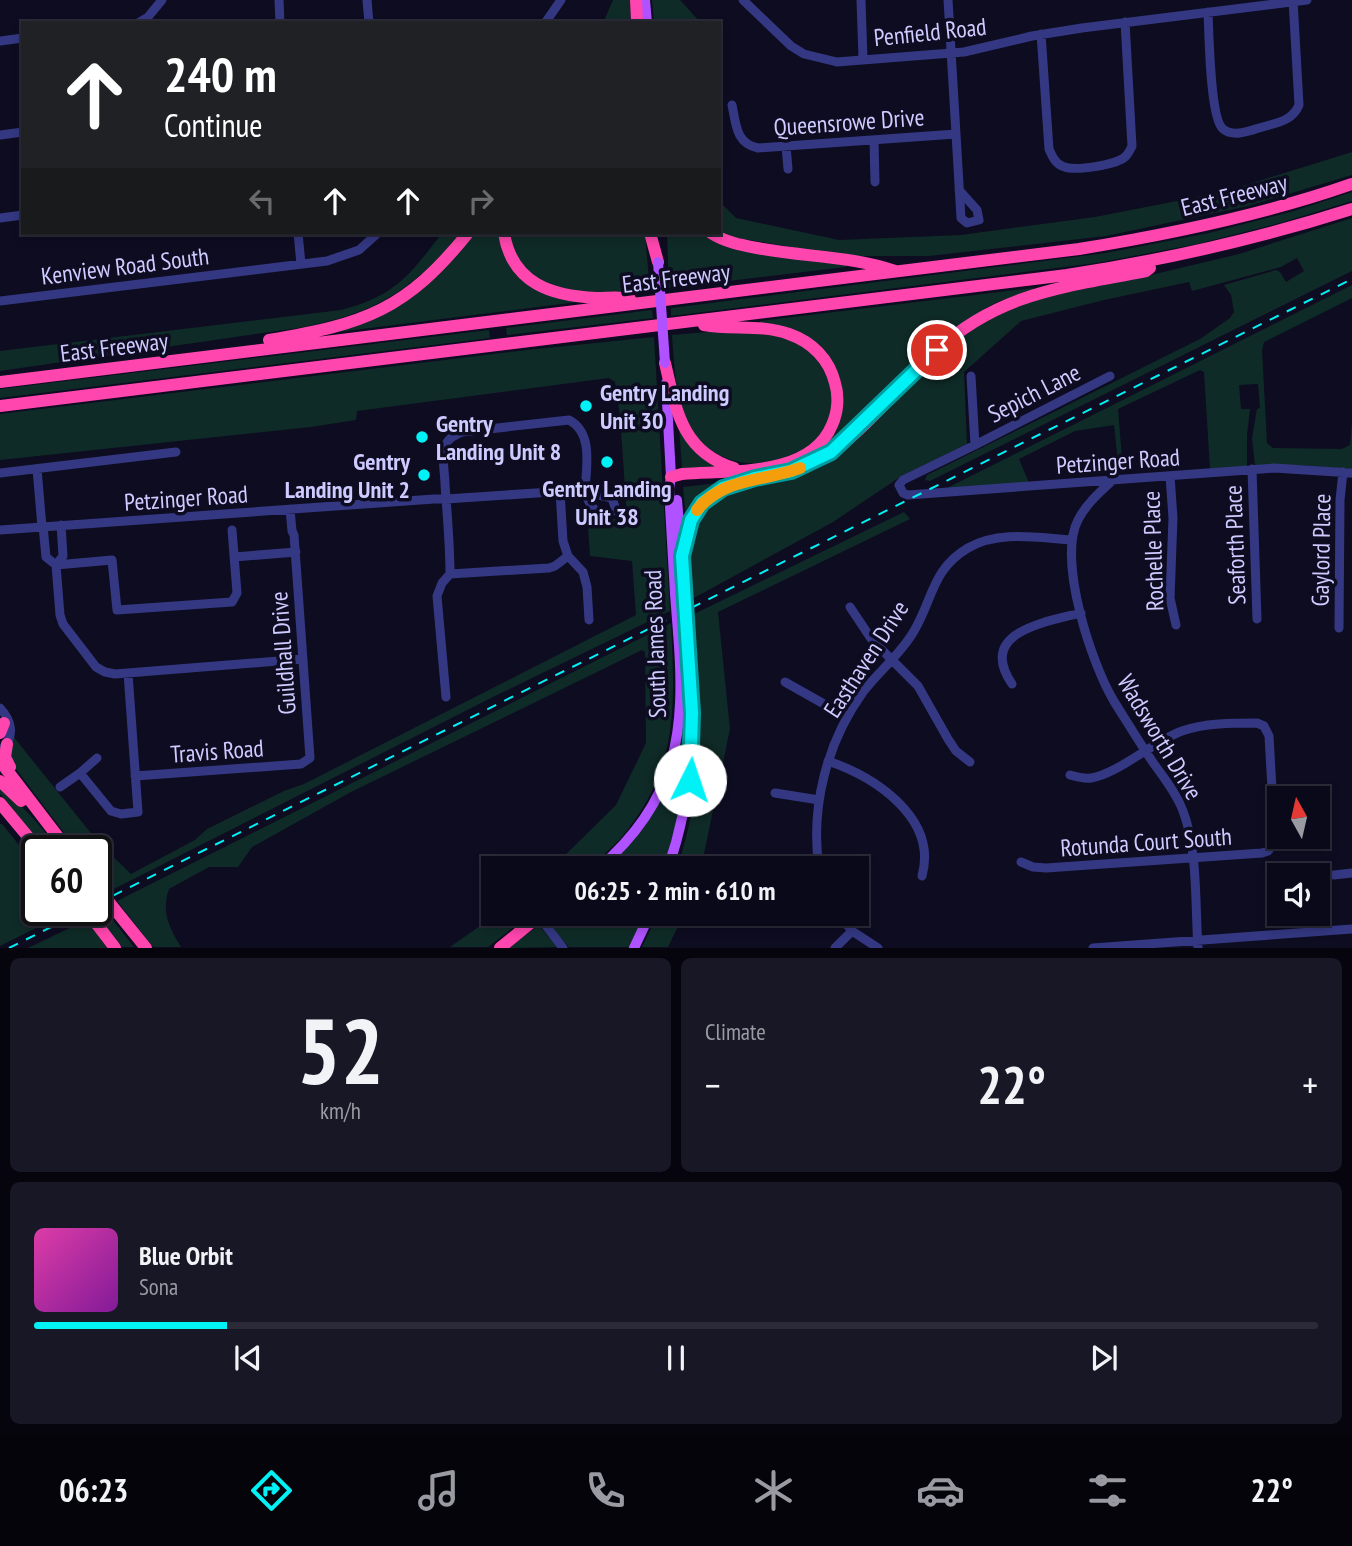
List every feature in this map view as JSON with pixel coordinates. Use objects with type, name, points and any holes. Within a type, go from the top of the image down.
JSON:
[{"type":"highway","points":[[636,0],[638,21]]},
{"type":"highway","name":"East Freeway","points":[[0,382],[1079,249],[1154,236],[1259,212],[1352,184]]},
{"type":"highway","name":"East Freeway","points":[[0,406],[1067,275],[1160,260],[1272,233],[1352,209]]},
{"type":"highway","points":[[241,352],[266,341],[347,325],[374,314],[404,297],[421,283],[444,262],[466,235]]},
{"type":"highway","points":[[504,235],[514,262],[539,286],[570,296],[625,298],[644,303]]},
{"type":"highway","points":[[651,235],[658,262]]},
{"type":"highway","points":[[716,235],[734,243],[789,254],[871,262],[899,272]]},
{"type":"highway","points":[[682,556],[691,520],[702,503],[723,488],[791,471],[831,452],[954,334],[989,312],[1014,300],[1058,287],[1146,271],[1160,260]]},
{"type":"highway","points":[[671,477],[783,465],[804,456],[823,440],[834,421],[837,400],[834,377],[827,362],[816,349],[792,334],[761,328],[713,327],[686,322]]},
{"type":"highway","points":[[665,363],[678,414],[690,438],[710,458],[741,470]]},
{"type":"highway","points":[[671,477],[683,480],[755,478]]},
{"type":"highway","points":[[2,734],[7,763],[27,789],[33,806]]},
{"type":"highway","points":[[0,761],[55,835]]},
{"type":"highway","points":[[0,781],[53,835]]},
{"type":"highway","points":[[0,803],[26,835]]},
{"type":"highway","points":[[112,907],[146,947]]},
{"type":"highway","points":[[99,926],[115,947]]},
{"type":"highway","points":[[500,947],[525,926]]},
{"type":"main road","points":[[645,0],[647,21]]},
{"type":"main road","name":"South James Road","points":[[656,235],[671,477],[669,489],[692,713],[690,780],[681,832],[672,856]]},
{"type":"main road","name":"South James Road","points":[[671,477],[675,487],[682,556],[680,592]]},
{"type":"main road","name":"South James Road","points":[[613,856],[643,821],[656,801],[669,771],[680,718],[683,630]]},
{"type":"main road","points":[[123,922],[139,947]]},
{"type":"main road","points":[[634,947],[644,926]]},
{"type":"street","points":[[141,21],[162,0]]},
{"type":"street","points":[[279,0],[281,21]]},
{"type":"street","points":[[367,0],[369,21]]},
{"type":"street","points":[[545,21],[561,0]]},
{"type":"street","name":"Penfield Road","points":[[743,0],[791,46],[804,54],[837,62],[951,52],[1041,34],[1307,0]]},
{"type":"street","points":[[861,0],[863,59]]},
{"type":"street","points":[[948,0],[959,190]]},
{"type":"street","points":[[1208,12],[1215,114],[1223,130],[1233,134],[1244,133],[1285,120],[1296,111],[1299,99],[1293,1]]},
{"type":"street","points":[[1041,34],[1051,155],[1059,164],[1069,169],[1080,169],[1116,161],[1127,155],[1132,140],[1125,22]]},
{"type":"street","points":[[0,41],[21,38]]},
{"type":"street","name":"Queensrowe Drive","points":[[732,105],[742,141],[758,148],[956,134]]},
{"type":"street","points":[[0,135],[21,132]]},
{"type":"street","points":[[874,140],[875,182]]},
{"type":"street","points":[[786,146],[788,169]]},
{"type":"street","points":[[0,218],[21,215]]},
{"type":"street","points":[[298,235],[301,264]]},
{"type":"street","name":"Kenview Road South","points":[[0,301],[338,259],[359,250],[376,235]]},
{"type":"street","points":[[971,376],[975,445]]},
{"type":"street","name":"Sepich Lane","points":[[903,480],[1110,376]]},
{"type":"street","name":"Petzinger Road","points":[[0,530],[61,525],[446,499],[560,491],[585,492],[583,433],[578,425],[569,420],[559,420],[462,432],[452,436],[443,454],[446,499]]},
{"type":"street","points":[[0,473],[176,452]]},
{"type":"street","points":[[37,468],[46,557],[56,565],[112,559],[117,610],[232,601],[236,593],[232,530]]},
{"type":"street","name":"Petzinger Road","points":[[903,480],[899,488],[908,495],[1252,469],[1298,468],[1348,473]]},
{"type":"street","name":"Seaforth Place","points":[[1252,469],[1257,619]]},
{"type":"street","name":"Gaylord Place","points":[[1339,628],[1340,500],[1348,473]]},
{"type":"street","name":"Rochelle Place","points":[[1170,476],[1173,518],[1170,598],[1176,625]]},
{"type":"street","name":"Wadsworth Drive","points":[[1113,480],[1078,519],[1072,540],[1071,556],[1081,613],[1104,681],[1179,802],[1189,830],[1197,944]]},
{"type":"street","points":[[1081,483],[1090,503]]},
{"type":"street","points":[[560,491],[564,541],[568,556],[583,572],[587,587],[589,620]]},
{"type":"street","points":[[446,499],[450,574],[442,583],[437,596],[446,697]]},
{"type":"street","name":"Guildhall Drive","points":[[293,509],[292,531],[296,552],[310,758],[301,764]]},
{"type":"street","points":[[61,525],[63,556],[56,565],[60,615],[63,624],[96,667],[105,673],[303,659]]},
{"type":"street","name":"Easthaven Drive","points":[[818,856],[816,827],[819,800],[828,761],[847,717],[862,694],[914,630],[928,595],[945,566],[969,548],[993,539],[1007,537],[1072,540]]},
{"type":"street","points":[[234,557],[296,552]]},
{"type":"street","points":[[450,574],[549,568],[568,556]]},
{"type":"street","points":[[850,607],[872,640],[918,686],[947,739],[970,762]]},
{"type":"street","points":[[1012,684],[1005,673],[1003,659],[1006,646],[1012,638],[1028,627],[1081,613]]},
{"type":"street","points":[[80,772],[111,811],[121,814],[138,812],[128,673]]},
{"type":"street","points":[[785,682],[847,717]]},
{"type":"street","points":[[0,708],[11,726],[2,734]]},
{"type":"street","name":"Rotunda Court South","points":[[1021,862],[1046,868],[1262,853],[1273,847],[1276,837],[1269,736],[1264,726],[1257,723],[1202,726],[1161,740],[1145,751]]},
{"type":"street","points":[[1070,775],[1084,779],[1098,776],[1145,751]]},
{"type":"street","points":[[60,787],[97,758]]},
{"type":"street","points":[[828,761],[873,780],[902,807],[919,833],[925,848],[926,862],[922,876]]},
{"type":"street","name":"Travis Road","points":[[135,776],[301,764]]},
{"type":"street","points":[[775,793],[819,800]]},
{"type":"street","points":[[1334,875],[1352,873]]},
{"type":"street","points":[[548,926],[563,947]]},
{"type":"street","points":[[848,926],[878,947]]},
{"type":"street","points":[[1093,947],[1197,944],[1352,929]]},
{"type":"street","points":[[835,947],[852,931]]},
{"type":"green space","points":[[613,0],[630,0],[630,21],[604,21]]},
{"type":"green space","points":[[652,0],[680,0],[699,21],[654,21]]},
{"type":"green space","points":[[1352,152],[1352,175],[1248,206],[1106,236],[929,256],[844,256],[732,237],[721,233],[721,203],[736,218],[839,240],[961,235],[1095,217],[1223,192]]},
{"type":"green space","points":[[1352,192],[1352,201],[1280,223],[1197,244],[1096,263],[671,316],[671,308],[1106,253],[1209,233],[1294,211]]},
{"type":"green space","points":[[1352,218],[1352,271],[930,481],[925,480],[927,475],[1200,339],[1230,318],[1234,312],[1231,295],[1224,285],[1276,270],[1286,282],[1304,271],[1297,258],[1281,267],[1192,291],[1189,282],[1021,321],[964,372],[967,444],[903,475],[833,522],[692,599],[690,547],[696,521],[710,502],[740,487],[789,478],[823,464],[914,377],[981,322],[1039,298],[1239,254]]},
{"type":"green space","points":[[440,235],[460,235],[408,285],[371,307],[350,315],[298,328],[0,371],[0,351],[341,310],[388,291],[420,261]]},
{"type":"green space","points":[[469,235],[502,235],[508,260],[578,302],[338,332],[375,316]]},
{"type":"green space","points":[[509,235],[645,235],[650,291],[595,293],[557,288],[526,269],[514,252]]},
{"type":"green space","points":[[667,235],[716,235],[846,264],[846,267],[669,288]]},
{"type":"green space","points":[[1352,285],[1352,298],[1264,342],[1262,350],[1267,443],[1273,448],[1342,449],[1350,445],[1352,423],[1352,469],[1255,465],[1252,438],[1257,409],[1260,408],[1258,384],[1239,385],[1241,409],[1250,409],[1247,466],[1210,469],[1204,372],[1200,370],[1118,409],[1123,471],[1119,472],[1114,425],[1075,431],[1019,459],[1029,483],[945,489]]},
{"type":"green space","points":[[1034,290],[989,306],[960,326],[855,426],[809,460],[838,416],[825,354],[760,324],[760,321]]},
{"type":"green space","points":[[652,310],[653,318],[507,335],[506,328]]},
{"type":"green space","points":[[489,330],[490,338],[0,398],[0,389]]},
{"type":"green space","points":[[720,331],[777,334],[794,341],[818,362],[831,390],[832,405],[829,420],[809,447],[776,462],[758,464],[723,457],[708,448],[695,435],[679,399],[672,335]]},
{"type":"green space","points":[[654,337],[670,611],[493,697],[112,890],[112,856],[131,874],[195,840],[207,829],[304,784],[636,615],[632,561],[590,556],[588,527],[595,522],[627,517],[615,382],[609,378],[357,411],[356,420],[311,427],[0,460],[0,414]]},
{"type":"green space","points":[[679,426],[716,467],[682,469]]},
{"type":"green space","points":[[728,482],[686,519],[683,487]]},
{"type":"green space","points":[[904,512],[910,519],[718,612],[730,729],[704,856],[681,856],[693,804],[699,742],[694,614]]},
{"type":"green space","points":[[671,623],[672,711],[663,763],[639,813],[620,839],[602,856],[564,856],[616,805],[646,743],[645,652],[642,650],[351,792],[252,847],[238,867],[209,867],[169,889],[166,912],[181,947],[153,947],[117,901]]},
{"type":"green space","points":[[685,713],[688,713],[684,795],[667,856],[619,856],[639,833],[661,798],[676,760]]},
{"type":"green space","points":[[13,736],[92,835],[66,835],[13,765],[15,762],[8,759]]},
{"type":"green space","points":[[0,785],[47,835],[33,835],[0,794]]},
{"type":"green space","points":[[2,824],[21,847],[21,926],[40,926],[0,946]]},
{"type":"green space","points":[[112,919],[134,947],[122,947],[106,926],[112,926]]},
{"type":"green space","points":[[481,925],[515,926],[488,947],[450,947]]},
{"type":"green space","points":[[74,926],[90,926],[107,948],[28,948]]},
{"type":"green space","points":[[640,926],[629,947],[569,947],[554,927]]},
{"type":"green space","points":[[652,926],[678,926],[668,947],[642,947]]},
{"type":"green space","points":[[537,927],[541,928],[557,947],[507,948]]},
{"type":"railway","points":[[112,896],[1352,279]]},
{"type":"railway","points":[[9,948],[53,926]]},
{"type":"slow traffic","points":[[697,510],[702,503],[723,488],[800,468]]},
{"type":"place","name":"Gentry Landing Unit 30","points":[[586,406]]},
{"type":"place","name":"Gentry Landing Unit 8","points":[[422,437]]},
{"type":"place","name":"Gentry Landing Unit 38","points":[[607,462]]},
{"type":"place","name":"Gentry Landing Unit 2","points":[[424,475]]},
{"type":"route","points":[[690,780],[691,684],[682,556],[691,520],[702,503],[723,488],[791,471],[831,452],[937,350]]}]
